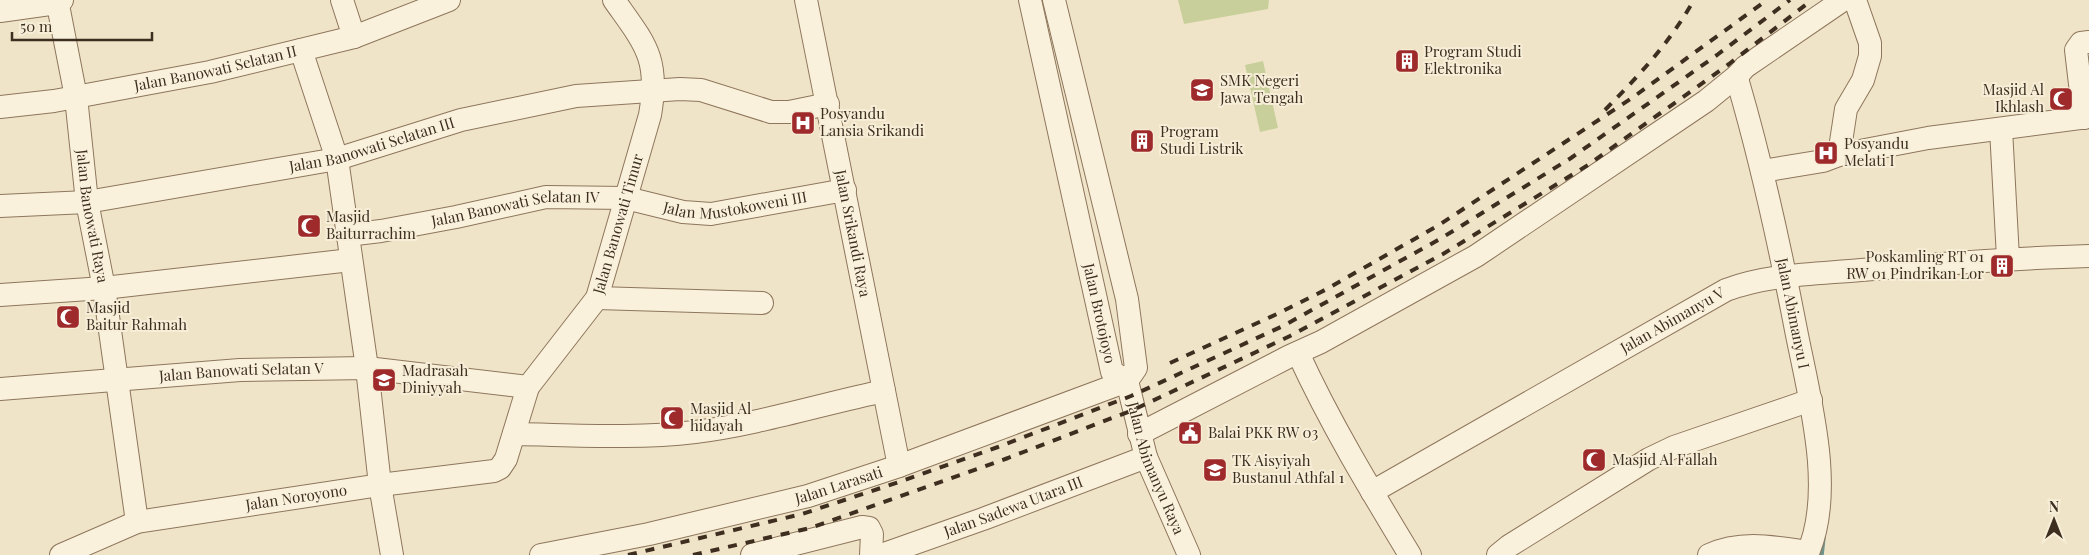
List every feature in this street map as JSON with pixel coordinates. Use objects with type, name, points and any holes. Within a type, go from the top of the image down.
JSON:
[{"type":"street","points":[[342,0],[354,37]]},
{"type":"street","name":"Jalan Banowati Selatan II","points":[[0,107],[76,97],[210,72],[354,37],[448,0]]},
{"type":"street","name":"Jalan Banowati Timur","points":[[514,434],[528,387],[597,298],[650,115],[654,91],[653,68],[649,52],[614,0]]},
{"type":"street","name":"Jalan Srikandi Raya","points":[[806,0],[899,466]]},
{"type":"street","name":"Jalan Brotojoyo","points":[[1030,0],[1099,306],[1112,372],[1127,381],[1136,368],[1127,299],[1054,0]]},
{"type":"street","points":[[1139,434],[1298,353],[1476,256],[1706,101],[1745,67],[1843,0]]},
{"type":"street","points":[[1839,155],[1846,109],[1863,80],[1871,49],[1855,0]]},
{"type":"street","points":[[0,11],[58,1]]},
{"type":"street","name":"Jalan Banowati Raya","points":[[58,1],[76,97],[87,202],[104,288],[137,522]]},
{"type":"street","points":[[1040,44],[1064,38]]},
{"type":"street","points":[[1762,171],[1823,161],[1839,155],[1928,138],[2087,117],[2076,50],[2081,43],[2089,42]]},
{"type":"street","points":[[301,50],[336,159],[367,368],[380,485],[392,555]]},
{"type":"street","name":"Jalan Abimanyu I","points":[[1738,75],[1738,82],[1762,171],[1786,277],[1811,400],[1820,472],[1818,517],[1808,554]]},
{"type":"street","name":"Jalan Banowati Selatan III","points":[[0,206],[87,202],[336,159],[461,120],[576,96],[680,89],[701,90],[771,112],[788,112],[828,104]]},
{"type":"street","points":[[2001,129],[2008,258]]},
{"type":"street","name":"Jalan Mustokoweni III","points":[[626,198],[683,212],[710,214],[845,190]]},
{"type":"street","name":"Jalan Banowati Selatan IV","points":[[347,235],[381,231],[546,197],[626,198]]},
{"type":"street","name":"Jalan Abimanyu V","points":[[1372,492],[1726,290],[1746,283],[1786,277],[2008,258],[2089,256]]},
{"type":"street","points":[[0,295],[104,288],[351,260]]},
{"type":"street","points":[[597,298],[762,303]]},
{"type":"street","points":[[1099,306],[1127,299]]},
{"type":"street","points":[[1298,353],[1313,385],[1372,492],[1410,555]]},
{"type":"street","name":"Jalan Banowati Selatan V","points":[[0,389],[240,370],[367,368],[528,387]]},
{"type":"street","name":"Jalan Abimanyu Raya","points":[[1127,381],[1146,457],[1189,555]]},
{"type":"street","name":"Jalan Larasati","points":[[541,555],[649,534],[808,496],[899,466],[1127,381]]},
{"type":"street","points":[[514,434],[636,435],[695,432],[740,424],[884,391]]},
{"type":"street","points":[[1498,555],[1509,546],[1649,458],[1674,447],[1811,400]]},
{"type":"street","name":"Jalan Noroyono","points":[[61,555],[137,522],[380,485],[494,471],[500,468],[506,459],[514,434]]},
{"type":"street","name":"Jalan Sadewa Utara III","points":[[881,555],[983,519],[1146,457]]},
{"type":"street","points":[[752,555],[862,527],[869,528],[872,534],[871,555]]},
{"type":"street","points":[[1708,555],[1723,548],[1753,544],[1808,554]]},
{"type":"green space","points":[[1178,0],[1269,0],[1268,9],[1184,24]]},
{"type":"green space","points":[[1263,61],[1278,128],[1260,132],[1245,65]]},
{"type":"waterway","points":[[1821,555],[1823,537]]},
{"type":"railway","points":[[1605,110],[1653,58],[1674,31],[1694,0]]},
{"type":"railway","points":[[1170,363],[1325,290],[1439,225],[1632,98],[1767,0]]},
{"type":"railway","points":[[628,555],[802,514],[899,482],[998,447],[1131,396],[1283,326],[1440,239],[1571,158],[1717,55],[1790,0]]},
{"type":"railway","points":[[693,555],[810,528],[1008,458],[1133,410],[1290,336],[1443,254],[1588,165],[1729,64],[1812,0]]},
{"type":"place","name":"Program Studi Elektronika","points":[[1407,61]]},
{"type":"place","name":"SMK Negeri Jawa Tengah","points":[[1202,90]]},
{"type":"place","name":"Masjid Al Ikhlash","points":[[2061,99]]},
{"type":"place","name":"Posyandu Lansia Srikandi","points":[[803,123]]},
{"type":"place","name":"Program Studi Listrik","points":[[1142,141]]},
{"type":"place","name":"Posyandu Melati I","points":[[1826,153]]},
{"type":"place","name":"Masjid Baiturrachim","points":[[309,226]]},
{"type":"place","name":"Poskamling RT 01 RW 01 Pindrikan Lor","points":[[2002,266]]},
{"type":"place","name":"Masjid Baitur Rahmah","points":[[68,317]]},
{"type":"place","name":"Madrasah Diniyyah","points":[[384,380]]},
{"type":"place","name":"Masjid Al hidayah","points":[[672,418]]},
{"type":"place","name":"Balai PKK RW 03","points":[[1190,433]]},
{"type":"place","name":"Masjid Al Fallah","points":[[1594,460]]},
{"type":"place","name":"TK Aisyiyah Bustanul Athfal 1","points":[[1215,470]]}]
